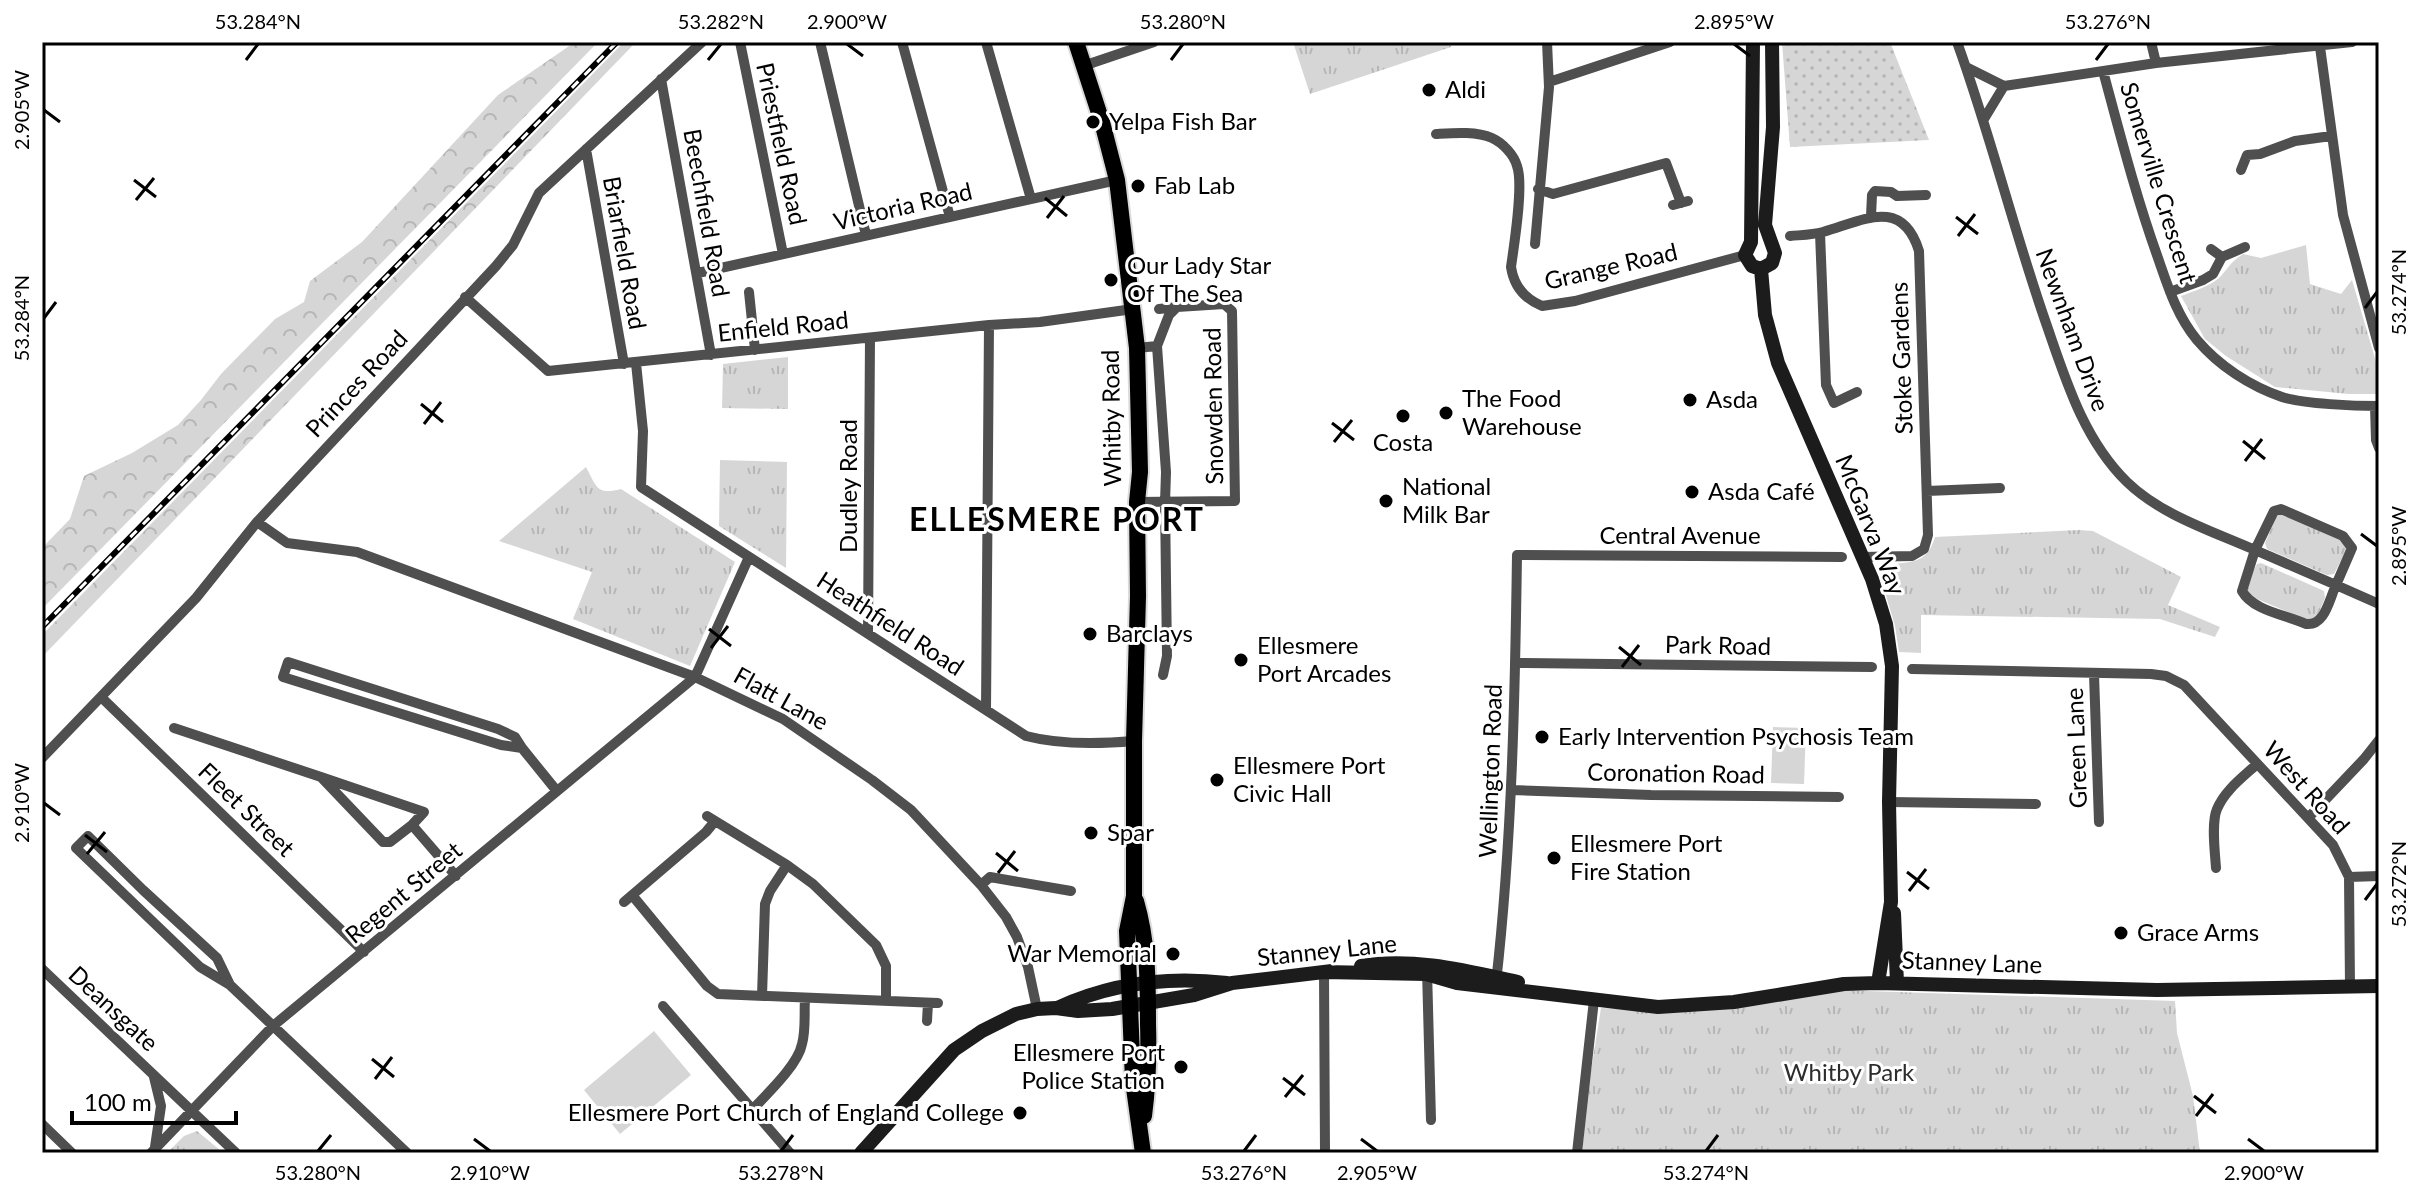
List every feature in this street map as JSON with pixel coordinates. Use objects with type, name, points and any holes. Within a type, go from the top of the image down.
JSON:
[{"type":"main road","name":"Whitby Road","points":[[1076,42],[1117,180],[1137,348],[1140,472],[1137,502],[1134,896],[1127,931],[1133,1081],[1143,1153]]},
{"type":"main road","points":[[1753,42],[1748,248],[1752,266],[1761,269],[1774,259],[1774,248],[1765,225],[1773,127],[1772,42]]},
{"type":"main road","points":[[1748,248],[1764,240],[1771,244]]},
{"type":"main road","name":"McGarva Way","points":[[1761,269],[1765,315],[1778,363],[1872,579],[1886,624],[1892,666],[1889,802],[1891,902],[1878,983]]},
{"type":"main road","name":"Whitby Road","points":[[1134,896],[1144,928],[1149,1002],[1149,1076],[1141,1132]]},
{"type":"main road","name":"McGarva Way","points":[[1891,902],[1895,918],[1897,983]]},
{"type":"main road","name":"Stanney Lane","points":[[1056,1008],[1078,1011],[1112,1009],[1194,995],[1232,983],[1381,962],[1427,970],[1457,983],[1496,982],[1567,996],[1658,1007],[1694,1006],[1844,984],[1878,983],[2157,990],[2379,986]]},
{"type":"main road","name":"Stanney Lane","points":[[1324,972],[1427,970]]},
{"type":"main road","name":"Stanney Lane","points":[[1056,1008],[1079,997],[1129,983],[1192,979],[1232,983]]},
{"type":"main road","points":[[861,1153],[954,1050],[1005,1020],[1037,1009],[1056,1008]]},
{"type":"street","name":"Princes Road","points":[[42,758],[196,598],[257,522],[496,266],[513,245],[539,193],[702,42]]},
{"type":"street","name":"Priestfield Road","points":[[740,42],[783,254]]},
{"type":"street","points":[[820,42],[866,235]]},
{"type":"street","points":[[902,42],[950,217]]},
{"type":"street","points":[[986,42],[1031,199]]},
{"type":"street","points":[[1083,66],[1154,42]]},
{"type":"street","points":[[1535,244],[1549,82],[1547,42]]},
{"type":"street","points":[[1549,82],[1670,42]]},
{"type":"street","name":"Newnham Drive","points":[[1957,42],[1984,119],[2025,263],[2066,380],[2102,454],[2130,485],[2168,511],[2379,604]]},
{"type":"street","points":[[2151,42],[2156,63]]},
{"type":"street","points":[[1966,67],[2004,86],[2245,47],[2320,47],[2352,42]]},
{"type":"street","points":[[2320,47],[2343,215],[2379,348]]},
{"type":"street","name":"Somerville Crescent","points":[[2103,71],[2130,172],[2170,292],[2195,338],[2209,353],[2250,383],[2285,398],[2377,406]]},
{"type":"street","name":"Beechfield Road","points":[[661,79],[711,355]]},
{"type":"street","points":[[1984,119],[2004,86]]},
{"type":"street","name":"Grange Road","points":[[1436,134],[1465,133],[1493,138],[1511,153],[1518,167],[1519,185],[1511,267],[1513,277],[1525,296],[1542,306],[1575,301],[1748,248]]},
{"type":"street","points":[[2247,155],[2260,154],[2295,141],[2331,136]]},
{"type":"street","points":[[2238,144],[2247,155]]},
{"type":"street","name":"Briarfield Road","points":[[586,149],[643,431],[641,487]]},
{"type":"street","points":[[2241,170],[2247,155]]},
{"type":"street","points":[[1538,189],[1553,194],[1666,163],[1681,203]]},
{"type":"street","name":"Victoria Road","points":[[698,273],[1117,180]]},
{"type":"street","points":[[1790,236],[1820,233],[1871,216],[1875,191],[1891,192],[1897,196],[1926,195]]},
{"type":"street","name":"Stoke Gardens","points":[[1862,557],[1912,556],[1924,549],[1928,535],[1919,251],[1914,236],[1905,224],[1889,217],[1871,216]]},
{"type":"street","points":[[1820,233],[1826,385],[1834,403],[1857,392]]},
{"type":"street","points":[[2170,292],[2203,280],[2213,274],[2222,257],[2245,247]]},
{"type":"street","points":[[2211,249],[2222,257]]},
{"type":"street","points":[[749,292],[755,350]]},
{"type":"street","name":"Enfield Road","points":[[465,297],[548,371],[1032,323],[1133,309]]},
{"type":"street","name":"Snowden Road","points":[[1165,503],[1235,501],[1232,311],[1224,304],[1177,307]]},
{"type":"street","points":[[1159,309],[1177,307]]},
{"type":"street","points":[[1163,675],[1167,656],[1166,472],[1157,346],[1169,315],[1177,307]]},
{"type":"street","points":[[986,710],[989,325]]},
{"type":"street","name":"Dudley Road","points":[[868,634],[870,338]]},
{"type":"street","points":[[1137,348],[1157,346]]},
{"type":"street","points":[[2377,406],[2376,440],[2379,448]]},
{"type":"street","name":"Heathfield Road","points":[[641,487],[1026,736],[1045,741],[1134,741]]},
{"type":"street","points":[[1927,491],[2000,488]]},
{"type":"street","points":[[1137,502],[1165,503]]},
{"type":"street","points":[[2281,509],[2307,519],[2343,536],[2350,543],[2352,548],[2336,585],[2320,621],[2314,625],[2277,613],[2246,597],[2242,591],[2255,550],[2274,511],[2281,509]]},
{"type":"street","name":"Flatt Lane","points":[[257,522],[287,543],[357,552],[695,677],[783,719],[872,780],[922,821],[981,885],[1017,937],[1028,967],[1037,1009]]},
{"type":"street","name":"Central Avenue","points":[[1517,555],[1842,557]]},
{"type":"street","name":"Wellington Road","points":[[1496,982],[1512,790],[1517,555]]},
{"type":"street","points":[[695,677],[749,557]]},
{"type":"street","points":[[522,748],[501,745],[283,677],[288,662],[498,729],[515,737],[556,790]]},
{"type":"street","name":"Park Road","points":[[1515,663],[1872,667]]},
{"type":"street","points":[[1912,669],[2094,674]]},
{"type":"street","name":"West Road","points":[[2094,674],[2151,674],[2166,676],[2184,685],[2333,845],[2349,877],[2350,987]]},
{"type":"street","name":"Green Lane","points":[[2094,674],[2099,822]]},
{"type":"street","name":"Regent Street","points":[[153,1151],[273,1026],[695,677]]},
{"type":"street","points":[[388,709],[392,695]]},
{"type":"street","name":"Fleet Street","points":[[101,697],[364,952]]},
{"type":"street","points":[[174,728],[321,777],[424,812],[390,842],[383,842],[321,777]]},
{"type":"street","points":[[2308,818],[2379,740]]},
{"type":"street","points":[[2216,868],[2217,809],[2229,790],[2257,764]]},
{"type":"street","name":"Coronation Road","points":[[1512,790],[1839,797]]},
{"type":"street","points":[[1889,802],[2036,804]]},
{"type":"street","points":[[886,1001],[886,966],[876,945],[813,884],[711,818],[706,832],[628,899],[712,990],[723,995],[933,1003],[927,1021]]},
{"type":"street","points":[[412,825],[456,876]]},
{"type":"street","points":[[230,985],[217,958],[88,836],[76,848],[200,967],[230,985],[407,1153]]},
{"type":"street","points":[[762,996],[765,904],[787,865]]},
{"type":"street","points":[[2349,877],[2379,876]]},
{"type":"street","points":[[981,885],[990,877],[1071,891]]},
{"type":"street","points":[[131,902],[143,890]]},
{"type":"street","name":"Deansgate","points":[[42,969],[236,1153]]},
{"type":"street","points":[[1427,970],[1431,1120]]},
{"type":"street","points":[[1324,972],[1325,1153]]},
{"type":"street","points":[[752,1110],[800,1051],[805,999]]},
{"type":"street","points":[[1577,1153],[1594,1000]]},
{"type":"street","points":[[663,1006],[790,1153]]},
{"type":"street","points":[[153,1074],[161,1106],[153,1151]]},
{"type":"street","points":[[42,1124],[72,1153]]},
{"type":"green space","points":[[575,42],[598,42],[42,609],[42,548],[70,519],[84,476],[132,453],[178,425],[221,374],[275,319],[304,302],[310,281],[362,242],[498,95]]},
{"type":"green space","points":[[624,42],[636,42],[42,657],[42,635]]},
{"type":"green space","points":[[1293,42],[1450,42],[1451,47],[1310,94]]},
{"type":"green space","points":[[1782,42],[1890,42],[1929,140],[1790,147]]},
{"type":"green space","points":[[2306,245],[2310,284],[2341,294],[2352,280],[2379,372],[2379,394],[2275,387],[2205,339],[2181,296],[2215,281],[2243,254],[2261,258]]},
{"type":"green space","points":[[788,357],[788,409],[722,408],[723,364]]},
{"type":"green space","points":[[720,460],[787,462],[786,568],[719,526]]},
{"type":"green space","points":[[586,467],[602,490],[621,489],[735,562],[690,666],[573,619],[592,572],[499,541]]},
{"type":"green space","points":[[2278,513],[2342,539],[2347,549],[2334,574],[2327,575],[2267,549],[2265,543]]},
{"type":"green space","points":[[2093,531],[2181,577],[2168,605],[2220,627],[2215,637],[2160,619],[1921,615],[1921,653],[1899,652],[1882,582],[1883,567],[1921,558],[1927,554],[1935,537]]},
{"type":"green space","points":[[2261,563],[2324,591],[2325,598],[2316,619],[2307,620],[2250,596],[2247,591],[2251,575],[2257,564]]},
{"type":"green space","points":[[1773,727],[1806,728],[1804,784],[1771,783]]},
{"type":"green space","name":"Whitby Park","points":[[1836,990],[2175,1001],[2177,1033],[2193,1096],[2200,1153],[1582,1153],[1601,1008],[1657,1010]]},
{"type":"green space","points":[[654,1031],[691,1075],[620,1134],[584,1090]]},
{"type":"green space","points":[[197,1131],[221,1151],[167,1153],[184,1136]]},
{"type":"railway","points":[[42,627],[617,42]]},
{"type":"place","name":"Aldi","points":[[1429,90]]},
{"type":"place","name":"Yelpa Fish Bar","points":[[1093,122]]},
{"type":"place","name":"Fab Lab","points":[[1138,186]]},
{"type":"place","name":"Our Lady Star Of The Sea","points":[[1111,280]]},
{"type":"place","name":"Asda","points":[[1690,400]]},
{"type":"place","name":"The Food Warehouse","points":[[1446,413]]},
{"type":"place","name":"Costa","points":[[1403,416]]},
{"type":"place","name":"Asda Café","points":[[1692,492]]},
{"type":"place","name":"National Milk Bar","points":[[1386,501]]},
{"type":"place","name":"Barclays","points":[[1090,634]]},
{"type":"place","name":"Ellesmere Port Arcades","points":[[1241,660]]},
{"type":"place","name":"Early Intervention Psychosis Team","points":[[1542,737]]},
{"type":"place","name":"Ellesmere Port Civic Hall","points":[[1217,780]]},
{"type":"place","name":"Spar","points":[[1091,833]]},
{"type":"place","name":"Ellesmere Port Fire Station","points":[[1554,858]]},
{"type":"place","name":"Grace Arms","points":[[2121,933]]},
{"type":"place","name":"War Memorial","points":[[1173,954]]},
{"type":"place","name":"Ellesmere Port Police Station","points":[[1181,1067]]},
{"type":"place","name":"Ellesmere Port Church of England College","points":[[1020,1113]]},
{"type":"district","name":"ELLESMERE PORT","points":[[1057,520]]}]
